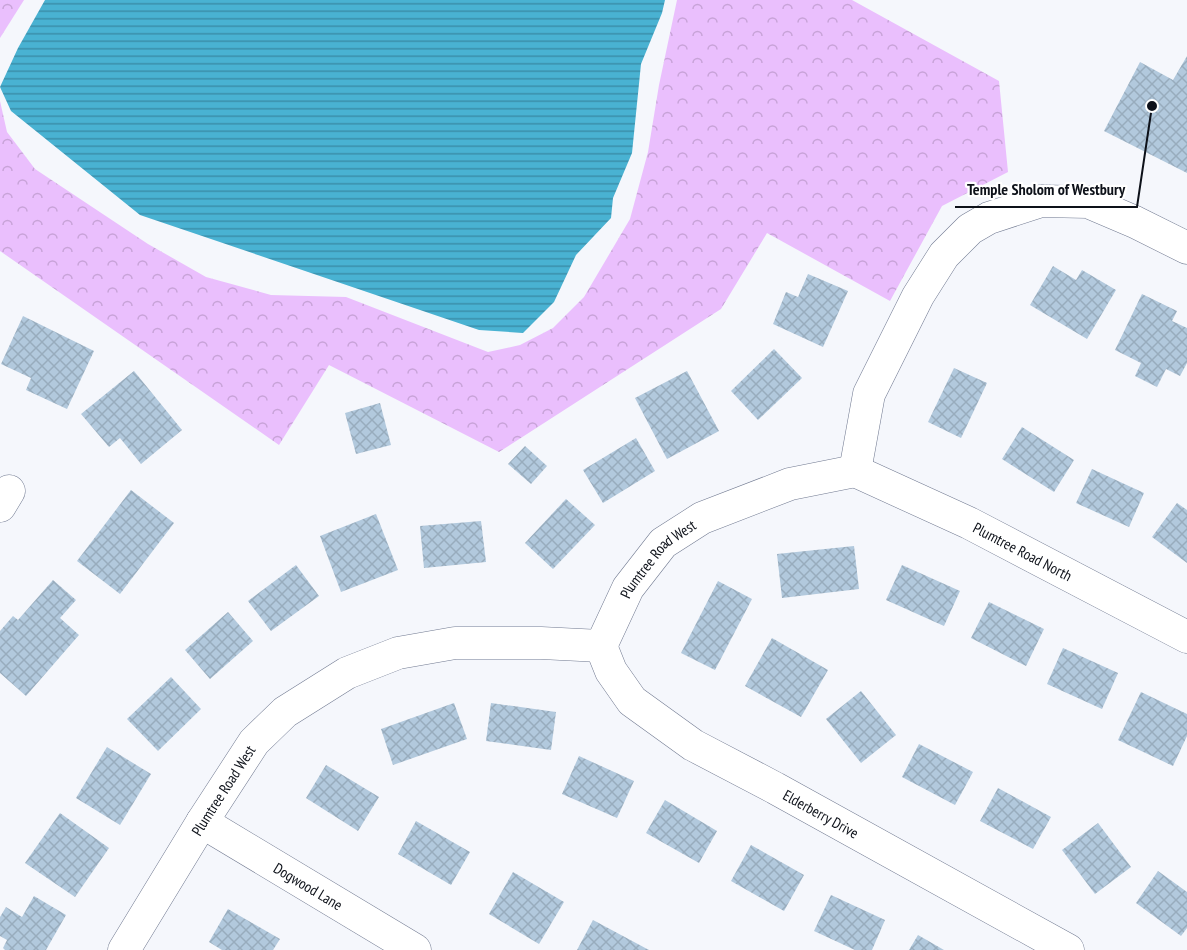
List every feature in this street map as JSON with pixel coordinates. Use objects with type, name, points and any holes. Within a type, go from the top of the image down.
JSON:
[{"type":"street","points":[[855,471],[869,394],[918,296],[944,255],[970,229],[989,218],[1041,201],[1088,202],[1187,248]]},
{"type":"street","name":"Plumtree Road North","points":[[855,471],[969,523],[1187,637]]},
{"type":"street","name":"Plumtree Road West","points":[[124,950],[254,742],[285,712],[346,673],[398,653],[455,643],[601,646],[628,588],[663,543],[702,518],[790,484],[855,471]]},
{"type":"street","name":"Elderberry Drive","points":[[601,646],[611,671],[632,701],[693,745],[1068,950]]},
{"type":"street","name":"Dogwood Lane","points":[[202,822],[415,950]]},
{"type":"green space","points":[[0,0],[24,0],[0,38]]},
{"type":"green space","points":[[677,0],[852,0],[999,81],[1008,172],[942,206],[890,301],[767,233],[721,309],[499,452],[329,365],[279,445],[0,251],[0,101],[7,132],[35,169],[148,244],[206,277],[271,295],[346,297],[488,352],[520,345],[553,328],[584,297],[630,219],[648,152]]},
{"type":"water","points":[[45,0],[665,0],[641,64],[632,153],[613,198],[611,218],[576,255],[554,302],[523,333],[479,330],[140,215],[11,111],[0,87],[18,48]]},
{"type":"building","points":[[1187,56],[1187,173],[1104,131],[1140,62],[1173,80]]},
{"type":"building","points":[[1053,266],[1076,280],[1082,270],[1116,290],[1087,339],[1030,305]]},
{"type":"building","points":[[808,274],[848,291],[823,347],[773,324],[786,292],[798,297]]},
{"type":"building","points":[[1142,294],[1177,311],[1172,321],[1187,328],[1187,363],[1180,376],[1166,369],[1157,387],[1135,376],[1141,363],[1115,350]]},
{"type":"building","points":[[23,316],[94,351],[67,409],[26,390],[31,378],[1,364]]},
{"type":"building","points":[[774,349],[802,378],[758,420],[731,391]]},
{"type":"building","points":[[954,368],[987,383],[961,438],[928,422]]},
{"type":"building","points":[[134,371],[182,430],[141,464],[120,438],[109,447],[81,414]]},
{"type":"building","points":[[687,371],[719,431],[667,459],[635,398]]},
{"type":"building","points":[[380,403],[391,445],[356,454],[345,413]]},
{"type":"building","points":[[1022,427],[1074,460],[1054,492],[1002,459]]},
{"type":"building","points":[[636,438],[655,471],[603,503],[583,470]]},
{"type":"building","points":[[525,446],[547,466],[531,484],[508,464]]},
{"type":"building","points":[[1092,469],[1144,493],[1129,527],[1076,503]]},
{"type":"building","points":[[131,490],[174,523],[120,594],[77,561]]},
{"type":"building","points":[[566,499],[595,525],[553,569],[525,543]]},
{"type":"building","points":[[1177,503],[1187,510],[1187,563],[1152,537]]},
{"type":"building","points":[[376,514],[398,570],[341,592],[320,536]]},
{"type":"building","points":[[481,521],[486,562],[424,568],[420,526]]},
{"type":"building","points":[[854,546],[859,589],[782,598],[777,554]]},
{"type":"building","points":[[296,565],[319,596],[271,631],[248,601]]},
{"type":"building","points":[[902,565],[960,591],[944,626],[886,600]]},
{"type":"building","points":[[53,580],[76,600],[60,618],[79,635],[26,696],[0,673],[0,631],[13,616],[18,620]]},
{"type":"building","points":[[718,581],[752,599],[715,670],[681,653]]},
{"type":"building","points":[[989,602],[1044,629],[1026,666],[971,638]]},
{"type":"building","points":[[228,612],[253,641],[210,679],[185,650]]},
{"type":"building","points":[[772,638],[828,670],[801,717],[745,686]]},
{"type":"building","points":[[1063,648],[1118,673],[1102,709],[1047,684]]},
{"type":"building","points":[[171,677],[201,709],[158,751],[127,719]]},
{"type":"building","points":[[861,691],[896,735],[861,763],[826,719]]},
{"type":"building","points":[[1141,692],[1187,714],[1187,736],[1173,766],[1118,740]]},
{"type":"building","points":[[454,703],[467,739],[393,765],[381,729]]},
{"type":"building","points":[[491,703],[556,712],[551,750],[486,741]]},
{"type":"building","points":[[919,744],[973,772],[955,805],[902,777]]},
{"type":"building","points":[[107,747],[151,774],[120,825],[76,798]]},
{"type":"building","points":[[579,756],[634,781],[617,818],[562,794]]},
{"type":"building","points":[[326,765],[379,797],[358,831],[306,798]]},
{"type":"building","points":[[998,788],[1051,817],[1033,849],[980,821]]},
{"type":"building","points":[[665,800],[717,831],[699,863],[646,833]]},
{"type":"building","points":[[60,813],[109,848],[75,897],[25,863]]},
{"type":"building","points":[[416,821],[470,852],[451,885],[398,854]]},
{"type":"building","points":[[1098,823],[1131,867],[1095,894],[1062,850]]},
{"type":"building","points":[[751,845],[804,875],[784,911],[731,881]]},
{"type":"building","points":[[1158,871],[1187,892],[1187,928],[1181,936],[1136,903]]},
{"type":"building","points":[[513,872],[564,902],[539,944],[489,914]]},
{"type":"building","points":[[831,895],[885,920],[872,950],[855,950],[814,931]]},
{"type":"building","points":[[34,896],[66,915],[46,950],[5,950],[3,948],[7,940],[0,936],[0,917],[6,907],[22,917]]},
{"type":"building","points":[[228,909],[280,939],[273,950],[222,950],[209,942]]},
{"type":"building","points":[[593,920],[649,950],[577,950]]},
{"type":"building","points":[[918,935],[944,950],[909,950]]},
{"type":"place","name":"Temple Sholom of Westbury","points":[[1152,106]]}]
